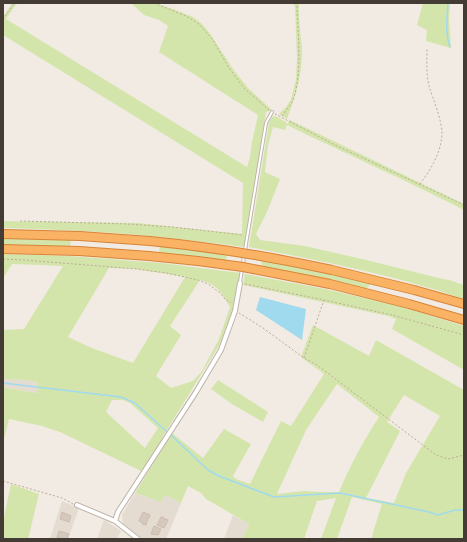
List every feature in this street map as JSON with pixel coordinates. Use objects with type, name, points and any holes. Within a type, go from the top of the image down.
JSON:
[{"type":"highway","points":[[3,234],[74,236],[150,241],[276,258],[414,290],[464,304]]},
{"type":"highway","points":[[3,248],[149,256],[243,267],[330,284],[402,302],[464,320]]},
{"type":"street","points":[[115,521],[118,512],[196,392],[221,350],[235,311],[240,283]]},
{"type":"street","points":[[77,505],[115,521],[138,539]]},
{"type":"lane","points":[[240,283],[266,123],[272,112]]},
{"type":"path","points":[[3,19],[14,3]]},
{"type":"path","points":[[154,3],[186,16],[199,24],[213,40],[244,88],[272,112],[333,144],[464,205]]},
{"type":"path","points":[[281,117],[291,103],[296,86],[298,69],[297,3]]},
{"type":"path","points":[[420,184],[432,167],[438,153],[442,132],[426,71],[427,49]]},
{"type":"path","points":[[20,221],[128,224],[172,227],[247,236]]},
{"type":"path","points":[[3,259],[137,268],[167,273],[198,280],[208,284],[230,303],[236,305]]},
{"type":"path","points":[[240,283],[392,315],[464,335]]},
{"type":"path","points":[[304,358],[324,300]]},
{"type":"path","points":[[235,311],[248,318],[317,366],[436,455],[448,459],[464,455]]},
{"type":"path","points":[[3,481],[62,498],[77,505]]},
{"type":"shaded area","points":[[3,379],[38,382],[37,393],[3,387]]},
{"type":"shaded area","points":[[135,493],[161,502],[165,495],[181,503],[166,539],[143,539],[123,524],[122,515]]},
{"type":"shaded area","points":[[62,501],[79,508],[68,539],[50,539]]},
{"type":"shaded area","points":[[233,515],[249,524],[242,539],[224,539]]},
{"type":"shaded area","points":[[104,520],[121,531],[117,539],[97,539]]},
{"type":"green space","points":[[13,3],[17,3],[6,19],[247,167],[258,115],[159,52],[168,26],[159,20],[144,15],[131,3],[154,3],[193,17],[201,23],[209,32],[233,69],[248,88],[272,110],[266,112],[245,247],[119,233],[3,228],[3,221],[138,223],[242,234],[243,183],[3,35],[3,17]]},
{"type":"green space","points":[[291,3],[299,3],[302,59],[298,85],[287,119],[279,114],[287,106],[291,99],[296,80],[297,58],[295,6]]},
{"type":"green space","points":[[423,3],[450,3],[449,18],[451,48],[426,41],[427,30],[417,25]]},
{"type":"green space","points":[[275,116],[287,124],[290,120],[464,204],[464,210],[287,125],[285,130],[273,127],[268,145],[265,172],[280,179],[267,212],[256,234],[260,240],[305,246],[449,280],[464,285],[464,299],[438,290],[331,263],[249,247],[269,123],[272,117]]},
{"type":"green space","points":[[3,237],[71,239],[70,247],[3,246]]},
{"type":"green space","points":[[160,245],[227,254],[226,261],[159,253]]},
{"type":"green space","points":[[3,254],[69,256],[161,263],[240,273],[233,311],[220,344],[154,453],[141,471],[60,432],[42,426],[9,419],[3,443],[3,387],[37,393],[38,382],[3,379],[3,330],[24,329],[63,266],[12,264],[3,278]],"holes":[[[109,268],[135,269],[185,277],[133,363],[92,348],[68,337]],[[200,280],[215,287],[230,307],[219,339],[202,371],[193,381],[171,388],[156,376],[181,335],[170,326]],[[112,400],[123,400],[130,403],[158,428],[145,448],[106,412]]]},
{"type":"green space","points":[[262,260],[368,281],[370,285],[366,289],[261,267]]},
{"type":"green space","points":[[245,274],[325,289],[399,306],[464,326],[464,370],[392,329],[396,319],[243,285]]},
{"type":"green space","points":[[313,325],[369,356],[376,340],[464,390],[464,539],[371,539],[382,504],[352,497],[337,539],[321,539],[336,498],[317,501],[304,539],[242,539],[249,524],[206,499],[201,493],[188,486],[181,503],[165,495],[161,502],[135,493],[172,433],[203,458],[224,429],[251,444],[233,476],[236,479],[250,484],[281,421],[291,426],[324,374],[301,357]],"holes":[[[337,384],[379,417],[357,454],[339,492],[304,491],[277,494],[306,430]],[[404,395],[440,416],[406,473],[394,503],[366,498],[400,431],[387,422]]]},
{"type":"green space","points":[[218,380],[268,412],[263,422],[232,404],[211,389]]},
{"type":"green space","points":[[11,484],[39,494],[28,539],[3,539],[3,522]]},
{"type":"water","points":[[260,297],[306,309],[302,340],[256,310]]},
{"type":"building","points":[[62,512],[71,516],[69,522],[60,519]]},
{"type":"building","points":[[143,512],[150,515],[146,525],[139,521]]},
{"type":"building","points":[[161,517],[168,520],[164,528],[157,525]]},
{"type":"building","points":[[154,526],[161,529],[158,535],[151,534]]},
{"type":"building","points":[[59,531],[69,534],[67,539],[57,537]]},
{"type":"waterway","points":[[448,3],[447,31],[450,47]]},
{"type":"waterway","points":[[3,383],[121,397],[135,403],[166,431]]},
{"type":"waterway","points":[[171,435],[208,470],[219,476],[274,497],[340,493],[438,515],[455,510],[464,510]]}]
